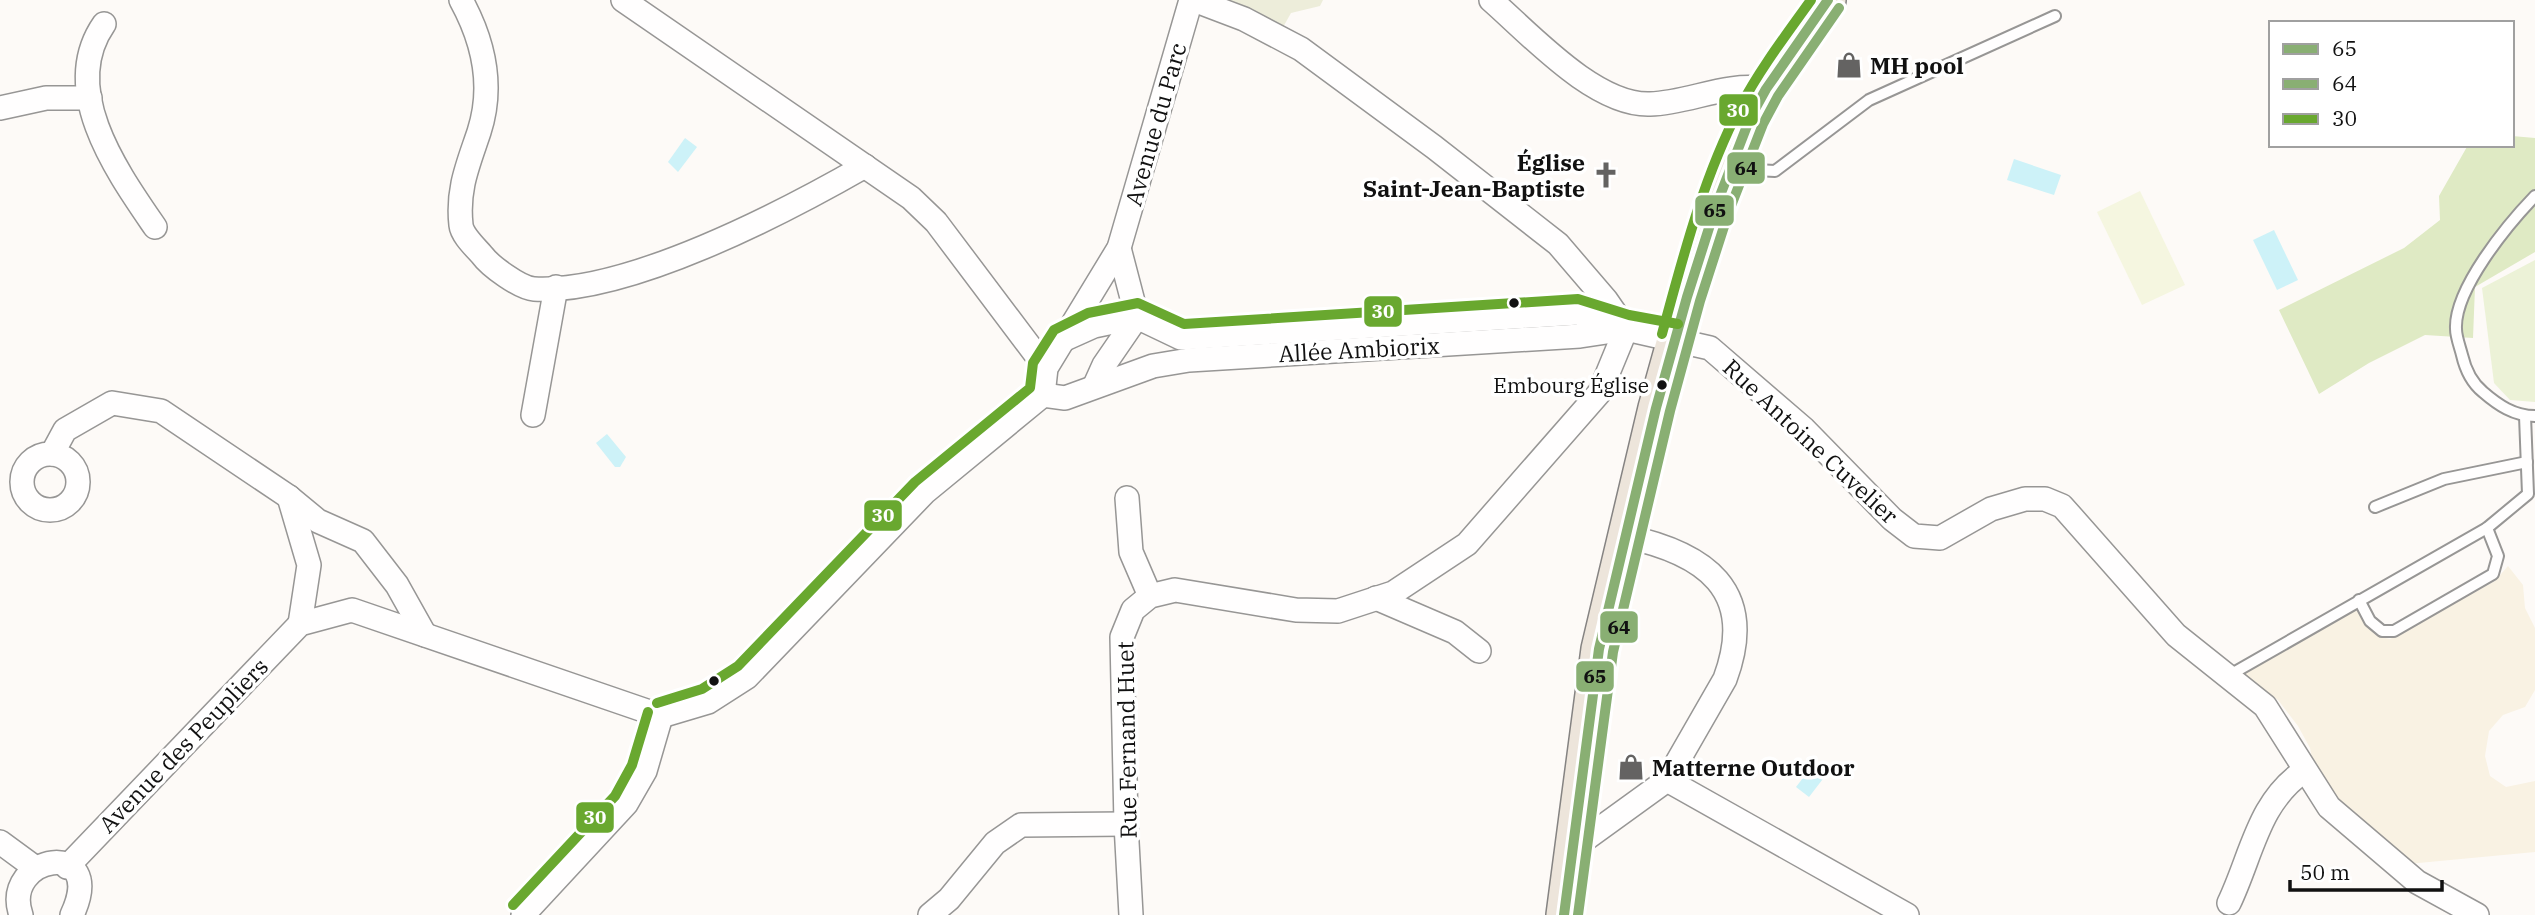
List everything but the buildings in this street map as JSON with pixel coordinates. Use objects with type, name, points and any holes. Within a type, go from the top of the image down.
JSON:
[{"type":"main road","points":[[1564,915],[1599,649],[1624,536],[1675,338],[1730,169],[1750,118],[1766,89],[1828,0]]},
{"type":"street","points":[[461,0],[471,19],[487,71],[479,132],[460,185],[461,228],[490,267],[531,289],[603,282],[714,243],[815,195],[865,166]]},
{"type":"street","points":[[623,0],[911,198],[936,222],[1046,368]]},
{"type":"street","points":[[1128,498],[1131,552],[1150,596],[1175,590],[1296,610],[1338,611],[1393,593],[1467,544],[1600,392],[1626,329],[1559,244],[1434,147],[1301,49],[1244,19],[1193,0]]},
{"type":"street","name":"Avenue du Parc","points":[[1043,395],[1046,368],[1119,248],[1193,0]]},
{"type":"street","points":[[1491,0],[1580,77],[1626,101],[1650,104],[1744,85],[1766,89]]},
{"type":"street","points":[[104,24],[88,68],[90,98],[104,144],[124,182],[155,227]]},
{"type":"street","points":[[0,108],[46,98],[90,98]]},
{"type":"street","points":[[289,497],[309,565],[300,624],[352,610],[661,716],[708,702],[747,677],[925,492],[1043,395],[1065,398],[1095,384],[1104,365],[1137,317],[1119,248]]},
{"type":"street","points":[[533,415],[556,287]]},
{"type":"street","name":"Allée Ambiorix","points":[[1137,317],[1181,338],[1578,313],[1626,329],[1675,338]]},
{"type":"street","points":[[1065,339],[1094,326],[1137,317]]},
{"type":"street","name":"Allée Ambiorix","points":[[1095,384],[1153,366],[1189,360],[1580,336],[1626,329]]},
{"type":"street","name":"Rue Antoine Cuvelier","points":[[1675,338],[1710,348],[1743,375],[1804,429],[1892,519],[1914,536],[1940,538],[1991,509],[2025,499],[2045,499],[2062,506],[2176,635],[2265,706],[2284,732],[2304,771],[2329,807],[2417,882],[2477,915]]},
{"type":"street","points":[[52,454],[65,430],[111,403],[161,411],[289,497],[318,521],[363,541],[397,585],[425,635]]},
{"type":"street","points":[[1573,848],[1668,780],[1725,679],[1731,662],[1734,614],[1721,582],[1698,563],[1658,543],[1624,536]]},
{"type":"street","name":"Rue Fernand Huet","points":[[1131,915],[1125,824],[1122,638],[1133,610],[1150,596]]},
{"type":"street","points":[[1377,598],[1455,632],[1479,651]]},
{"type":"street","name":"Avenue des Peupliers","points":[[67,867],[300,624]]},
{"type":"street","points":[[523,915],[626,804],[645,771],[661,716]]},
{"type":"street","points":[[2229,903],[2271,802],[2284,784],[2304,771]]},
{"type":"street","points":[[1668,780],[1907,915]]},
{"type":"street","points":[[930,915],[949,899],[995,843],[1021,825],[1125,824]]},
{"type":"street","points":[[0,842],[30,864]]},
{"type":"street","points":[[21,915],[6,885],[30,864],[50,860],[67,867],[78,881],[80,899],[72,915]]},
{"type":"lane","points":[[1730,169],[1775,171],[1869,100],[2055,16]]},
{"type":"lane","points":[[2228,676],[2487,528],[2528,494],[2530,416],[2500,406],[2478,388],[2464,366],[2455,328],[2461,302],[2475,275],[2517,215],[2535,196]]},
{"type":"lane","points":[[2375,507],[2444,478],[2527,462]]},
{"type":"lane","points":[[2359,600],[2370,621],[2382,631],[2394,631],[2493,574],[2498,556],[2487,528]]},
{"type":"shaded area","points":[[2508,566],[2523,585],[2525,608],[2535,628],[2535,690],[2525,707],[2503,715],[2489,731],[2485,756],[2490,776],[2506,787],[2535,781],[2535,852],[2408,864],[2324,785],[2314,768],[2310,748],[2298,726],[2278,700],[2243,674],[2358,607],[2364,623],[2377,636],[2390,639],[2495,581]]},
{"type":"green space","points":[[1225,0],[1323,0],[1320,6],[1291,13],[1282,29]]},
{"type":"green space","points":[[2514,136],[2535,138],[2535,252],[2475,287],[2473,338],[2425,335],[2369,363],[2319,394],[2279,310],[2404,248],[2440,220],[2439,196],[2467,147],[2514,147]]},
{"type":"green space","points":[[2140,191],[2185,285],[2142,305],[2097,212]]},
{"type":"green space","points":[[2535,260],[2535,402],[2510,400],[2494,383],[2482,288]]},
{"type":"water","points":[[685,138],[697,147],[678,172],[668,162]]},
{"type":"water","points":[[2014,159],[2061,175],[2054,195],[2007,180]]},
{"type":"water","points":[[2274,230],[2298,280],[2277,290],[2253,240]]},
{"type":"water","points":[[607,434],[626,457],[620,467],[615,467],[596,443]]},
{"type":"water","points":[[1816,761],[1829,771],[1809,797],[1796,787]]},
{"type":"transit line","name":"30","points":[[1662,334],[1695,218],[1727,134],[1756,79],[1811,0]]},
{"type":"transit line","name":"65","points":[[1564,915],[1599,649],[1656,408],[1687,297],[1716,206],[1750,118],[1766,89],[1828,0]]},
{"type":"transit line","name":"64","points":[[1578,915],[1613,652],[1670,411],[1700,301],[1729,211],[1763,124],[1778,96],[1839,8]]},
{"type":"transit line","name":"30","points":[[657,703],[702,689],[738,666],[915,482],[1030,388],[1033,363],[1054,330],[1088,313],[1138,303],[1184,324],[1578,299],[1629,315],[1678,324]]},
{"type":"transit line","name":"30","points":[[513,905],[615,796],[632,765],[648,712]]},
{"type":"place","name":"MH pool","points":[[1849,65]]},
{"type":"place","name":"Église Saint-Jean-Baptiste","points":[[1606,175]]},
{"type":"place","name":"Embourg Église","points":[[1662,385]]},
{"type":"place","name":"Matterne Outdoor","points":[[1631,767]]}]
